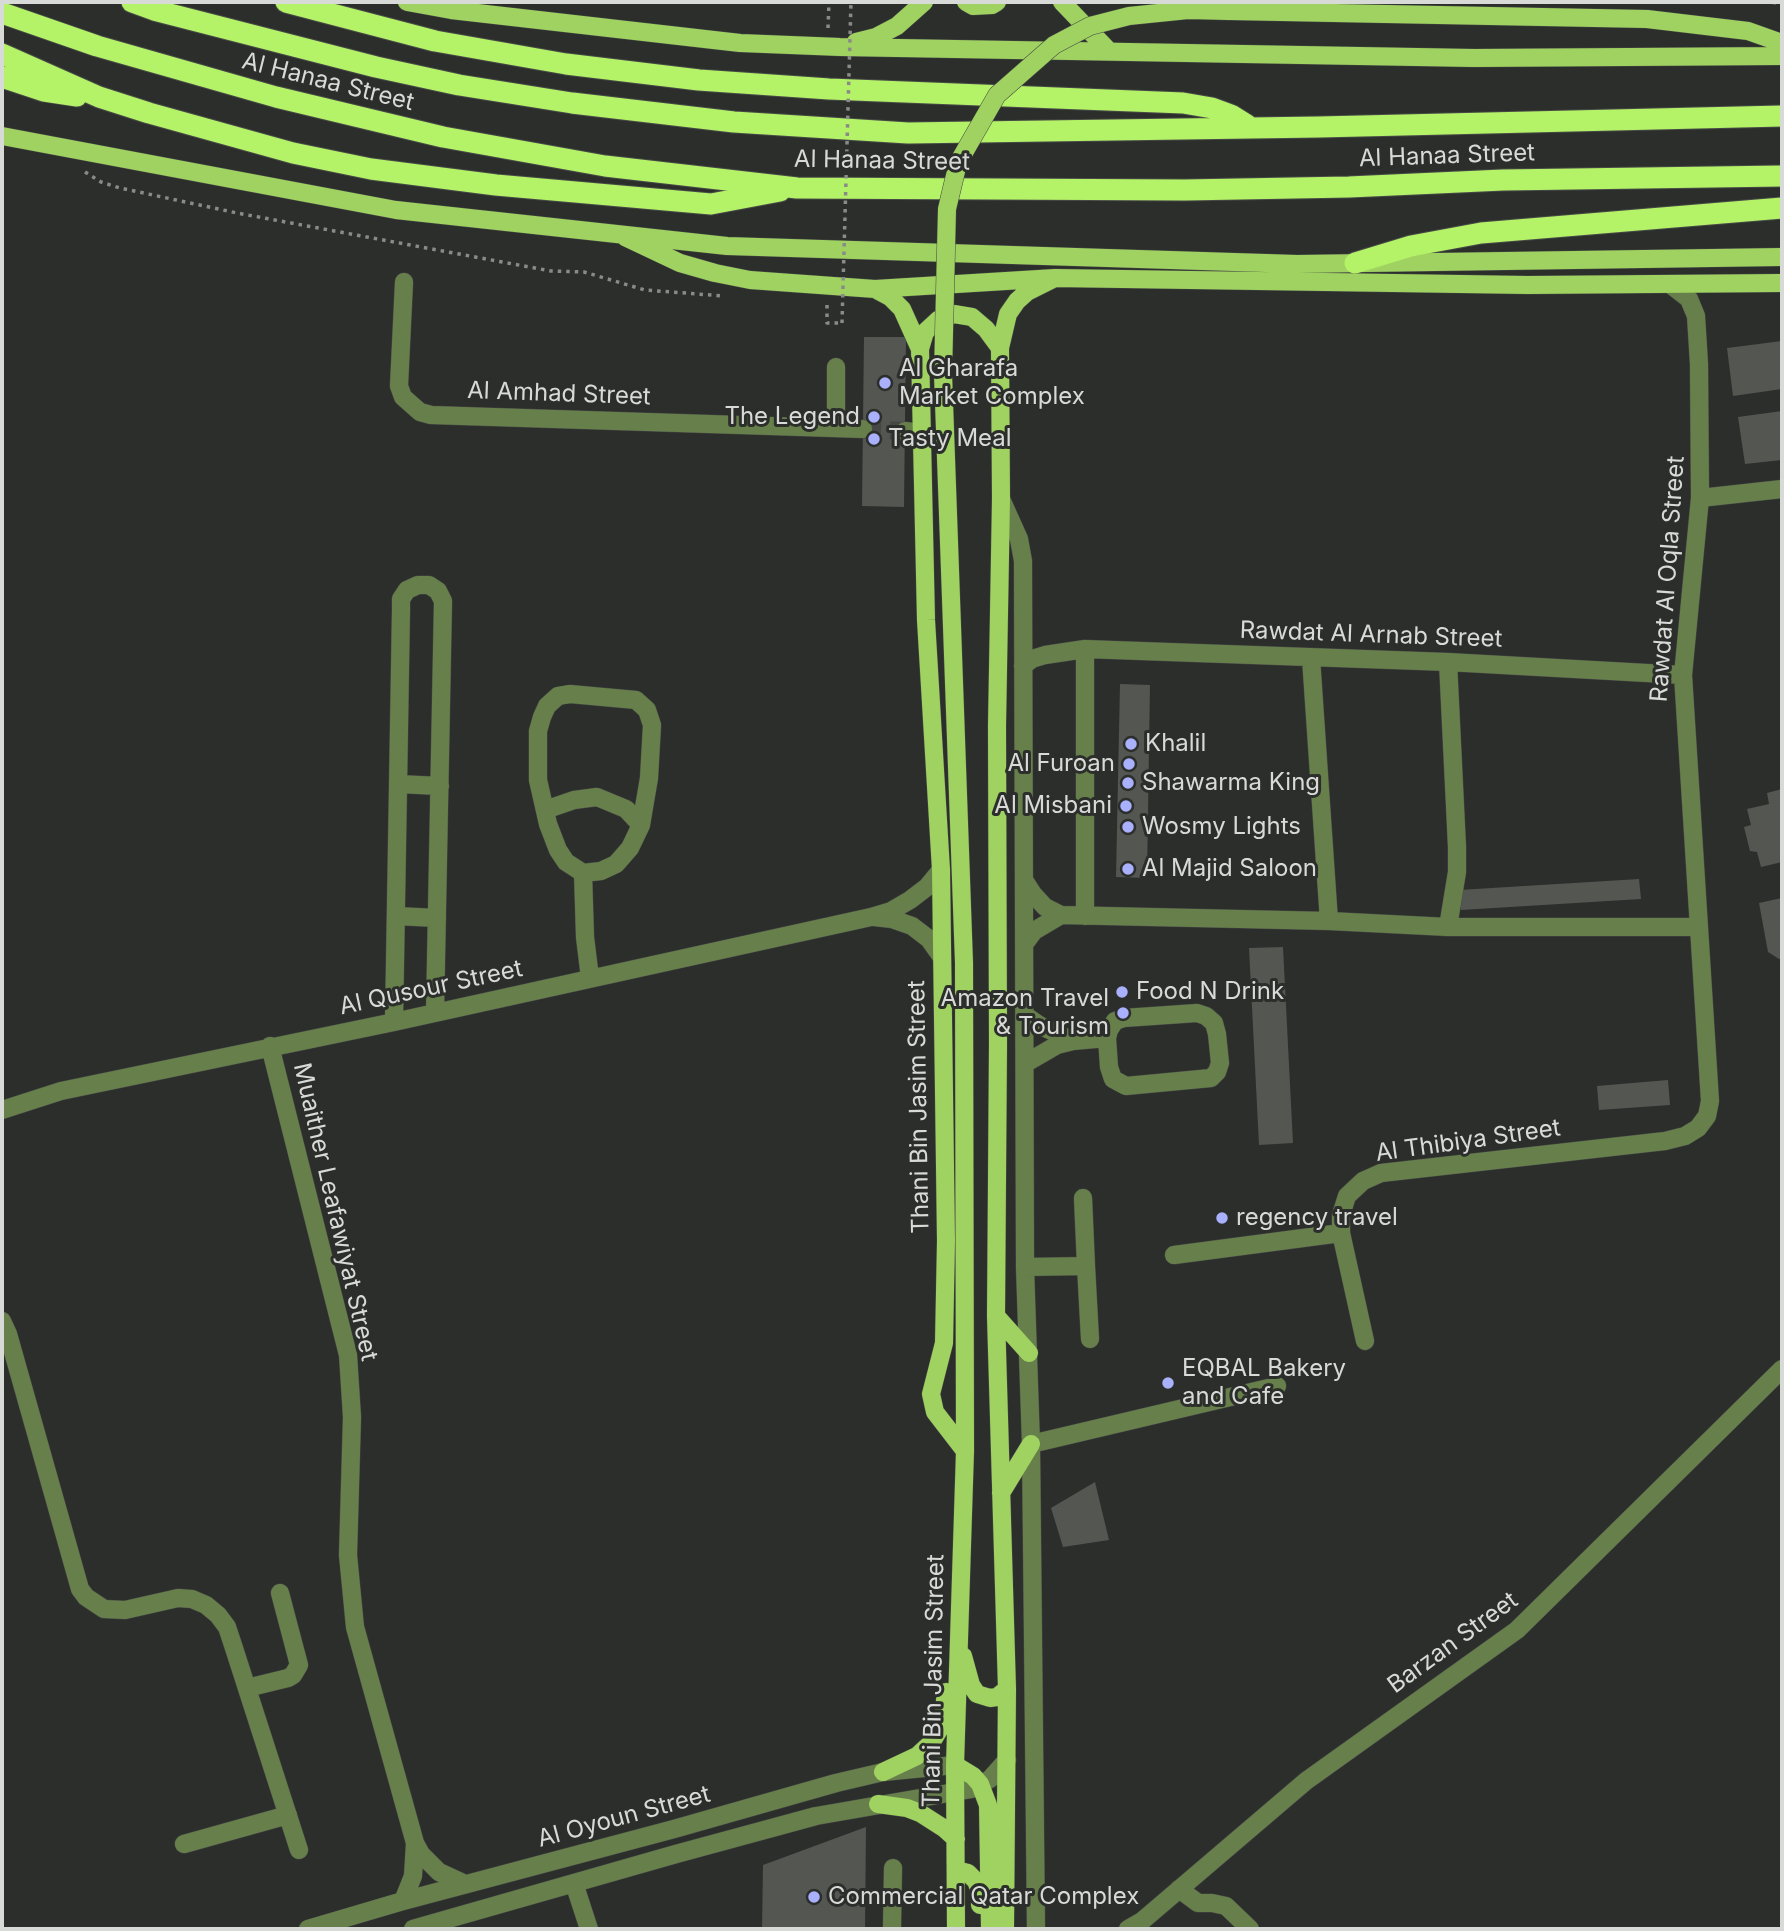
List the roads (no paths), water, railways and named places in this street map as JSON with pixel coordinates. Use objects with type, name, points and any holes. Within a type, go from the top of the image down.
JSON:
[{"type":"highway","name":"Al Hanaa Street","points":[[132,2],[376,67],[459,85],[572,103],[734,122],[908,133],[1782,116]]},
{"type":"highway","points":[[286,2],[435,41],[566,64],[699,80],[829,89],[1183,103],[1212,108],[1231,115],[1249,127]]},
{"type":"highway","name":"Al Hanaa Street","points":[[2,13],[97,46],[276,97],[443,137],[605,166],[797,188],[1185,190],[1349,187],[1516,179],[1782,176]]},
{"type":"highway","points":[[2,54],[99,97],[225,136],[371,169],[433,178],[711,204],[797,188]]},
{"type":"highway","points":[[2,77],[53,92],[99,97]]},
{"type":"highway","points":[[1355,263],[1410,246],[1480,233],[1782,208]]},
{"type":"main road","points":[[407,2],[451,10],[718,41],[834,47],[1474,58],[1782,56]]},
{"type":"main road","points":[[834,47],[876,37],[897,26],[924,2]]},
{"type":"main road","points":[[966,2],[973,6],[992,5],[997,2]]},
{"type":"main road","points":[[1062,2],[1108,50]]},
{"type":"main road","points":[[964,1451],[964,963],[943,374],[947,209],[958,163],[997,95],[1054,45],[1090,26],[1129,16],[1188,10],[1647,19],[1748,31],[1782,43]]},
{"type":"main road","points":[[2,136],[396,211],[727,246],[1297,264],[1782,257]]},
{"type":"main road","points":[[615,233],[680,263],[715,273],[750,280],[875,289],[1055,278],[1671,285],[1782,283]]},
{"type":"main road","points":[[1005,1929],[1007,1689],[996,1316],[1000,348],[1008,314],[1017,300],[1055,278]]},
{"type":"main road","name":"Thani Bin Jasim Street","points":[[875,289],[890,297],[902,309],[920,349],[914,432],[941,870],[946,1328],[931,1394],[935,1412],[964,1451],[954,1792],[957,1929]]},
{"type":"main road","points":[[920,349],[925,332],[938,320],[954,314],[972,317],[986,328],[1000,348]]},
{"type":"main road","points":[[996,1316],[1029,1353]]},
{"type":"main road","points":[[1001,1493],[1031,1444]]},
{"type":"main road","points":[[883,1772],[917,1756],[931,1743],[942,1725],[946,1701],[953,1560],[964,1512]]},
{"type":"main road","points":[[958,1635],[971,1685],[977,1693],[990,1698],[997,1697],[1007,1689]]},
{"type":"main road","points":[[955,1765],[964,1769],[980,1784],[990,1816],[990,1929]]},
{"type":"main road","points":[[878,1804],[907,1808],[920,1813],[956,1839]]},
{"type":"main road","points":[[956,1870],[968,1873],[979,1886],[980,1929]]},
{"type":"street","name":"Al Amhad Street","points":[[404,282],[399,386],[403,397],[420,412],[456,416],[863,429]]},
{"type":"street","name":"Rawdat Al Oqla Street","points":[[1665,1141],[1685,1136],[1698,1128],[1707,1116],[1710,1101],[1683,675],[1700,498],[1696,316],[1689,299],[1671,285]]},
{"type":"street","points":[[836,367],[836,427]]},
{"type":"street","points":[[1700,498],[1782,489]]},
{"type":"street","points":[[1001,499],[1021,547],[1026,1016],[1025,1267],[1031,1444],[1037,1929]]},
{"type":"street","points":[[394,1022],[401,599],[407,590],[418,584],[429,585],[438,591],[443,601],[435,1012]]},
{"type":"street","points":[[1023,633],[1058,651]]},
{"type":"street","points":[[1085,649],[1085,915]]},
{"type":"street","name":"Rawdat Al Arnab Street","points":[[1023,666],[1032,659],[1058,651],[1085,649],[1448,662],[1683,675]]},
{"type":"street","points":[[1311,657],[1329,921]]},
{"type":"street","points":[[1448,662],[1457,872],[1448,927]]},
{"type":"street","points":[[570,694],[623,697],[636,700],[647,710],[652,725],[648,788],[641,825],[630,848],[616,864],[583,873],[566,862],[558,850],[545,810],[538,780],[538,731],[547,706],[558,696],[570,694]]},
{"type":"street","points":[[398,784],[440,786]]},
{"type":"street","points":[[545,810],[574,800],[597,797],[626,809],[641,825]]},
{"type":"street","name":"Al Qusour Street","points":[[2,1110],[61,1091],[394,1022],[871,917],[891,911],[910,900],[927,887],[941,870]]},
{"type":"street","points":[[583,873],[585,937],[590,978]]},
{"type":"street","points":[[1023,879],[1045,907],[1061,915],[1329,921],[1448,927],[1698,927]]},
{"type":"street","points":[[1025,943],[1041,926],[1061,915]]},
{"type":"street","points":[[396,916],[437,918]]},
{"type":"street","name":"Al Qusour Street","points":[[871,917],[892,919],[912,926],[929,939],[941,956]]},
{"type":"street","points":[[1198,1013],[1214,1023],[1220,1063],[1211,1078],[1126,1086],[1112,1079],[1107,1038],[1115,1021],[1124,1018],[1198,1013]]},
{"type":"street","points":[[1026,1016],[1038,1025],[1073,1041]]},
{"type":"street","points":[[1026,1063],[1039,1054],[1073,1041],[1107,1038]]},
{"type":"street","name":"Muaither Leafawiyat Street","points":[[270,1046],[348,1355],[352,1417],[348,1555],[355,1627],[415,1843],[429,1864],[439,1872],[465,1884]]},
{"type":"street","name":"Al Thibiya Street","points":[[1365,1341],[1341,1233],[1341,1215],[1347,1196],[1363,1181],[1381,1173],[1665,1141]]},
{"type":"street","points":[[1083,1198],[1090,1339]]},
{"type":"street","points":[[1174,1255],[1341,1233]]},
{"type":"street","points":[[1025,1267],[1086,1266]]},
{"type":"street","points":[[2,1321],[8,1334],[76,1579],[86,1597],[104,1609],[115,1611],[178,1598],[206,1605],[218,1615],[227,1627],[299,1850]]},
{"type":"street","name":"Barzan Street","points":[[1128,1929],[1142,1921],[1317,1772],[1517,1630],[1782,1369]]},
{"type":"street","points":[[1031,1444],[1277,1386]]},
{"type":"street","points":[[247,1688],[288,1678],[299,1665],[280,1593]]},
{"type":"street","name":"Al Oyoun Street","points":[[413,1929],[434,1926],[574,1883],[803,1820],[954,1792],[990,1779],[1007,1760]]},
{"type":"street","name":"Al Oyoun Street","points":[[308,1929],[402,1901],[883,1772],[955,1765]]},
{"type":"street","points":[[184,1844],[288,1815]]},
{"type":"street","name":"Muaither Leafawiyat Street","points":[[402,1901],[413,1876],[415,1843]]},
{"type":"street","points":[[892,1929],[893,1868]]},
{"type":"street","points":[[574,1883],[589,1929]]},
{"type":"street","points":[[1179,1889],[1198,1903],[1226,1906],[1250,1929]]},
{"type":"tunnel","points":[[863,429],[905,431]]},
{"type":"place","name":"Al Gharafa Market Complex","points":[[885,383]]},
{"type":"place","name":"The Legend","points":[[874,417]]},
{"type":"place","name":"Tasty Meal","points":[[874,439]]},
{"type":"place","name":"Khalil","points":[[1131,744]]},
{"type":"place","name":"Al Furoan","points":[[1129,764]]},
{"type":"place","name":"Shawarma King","points":[[1128,783]]},
{"type":"place","name":"Al Misbani","points":[[1126,806]]},
{"type":"place","name":"Wosmy Lights","points":[[1128,827]]},
{"type":"place","name":"Al Majid Saloon","points":[[1128,869]]},
{"type":"place","name":"Food N Drink","points":[[1122,992]]},
{"type":"place","name":"Amazon Travel & Tourism","points":[[1123,1013]]},
{"type":"place","name":"regency travel","points":[[1222,1218]]},
{"type":"place","name":"EQBAL Bakery and Cafe","points":[[1168,1383]]},
{"type":"place","name":"Commercial Qatar Complex","points":[[814,1897]]}]
